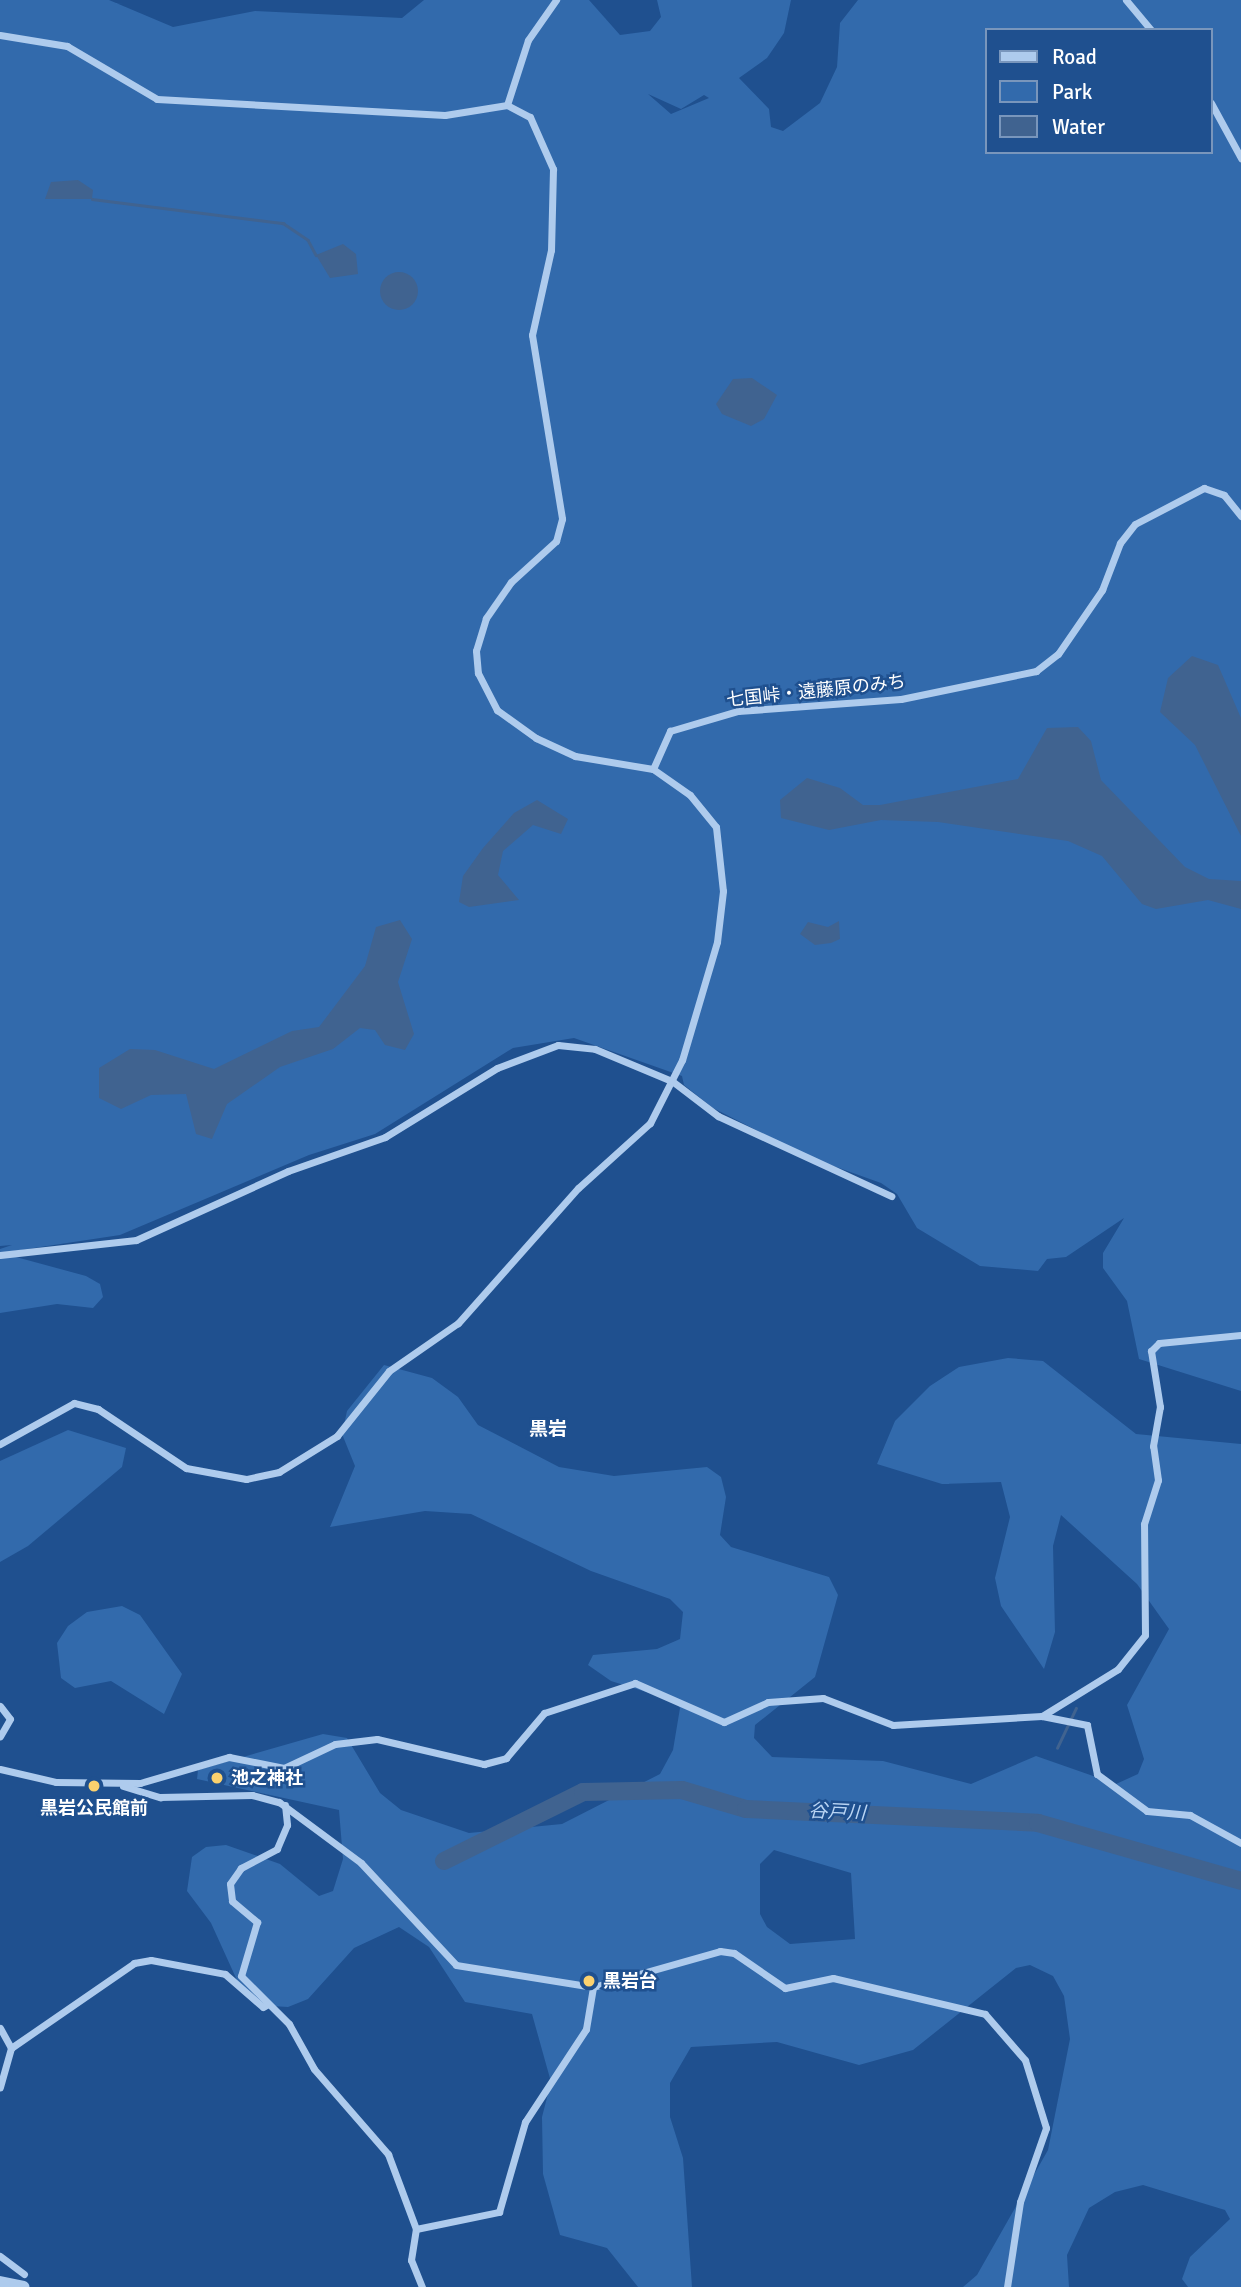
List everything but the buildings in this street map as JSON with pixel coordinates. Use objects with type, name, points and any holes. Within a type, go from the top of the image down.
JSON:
[{"type":"street","points":[[507,105],[519,59],[556,0]]},
{"type":"street","points":[[1126,0],[1149,28]]},
{"type":"street","points":[[0,35],[67,46],[158,99],[445,115],[507,105],[530,117],[552,157],[551,250],[532,335],[562,519],[556,541],[511,582],[486,618],[476,651],[478,673],[497,710],[536,738],[575,756],[653,769],[708,814],[723,864],[717,942],[672,1081],[650,1123],[578,1188],[458,1323],[389,1371],[337,1436],[290,1467],[246,1479],[207,1476],[98,1409],[74,1403],[0,1444]]},
{"type":"street","points":[[1213,107],[1241,158]]},
{"type":"street","name":"七国峠・遠藤原のみち","points":[[653,769],[670,731],[738,711],[882,702],[1036,671],[1058,654],[1102,590],[1120,543],[1135,524],[1204,488],[1224,495],[1241,516]]},
{"type":"street","points":[[0,1255],[136,1240],[288,1171],[385,1137],[536,1050],[581,1045],[672,1081],[718,1116],[891,1196]]},
{"type":"street","points":[[1046,1717],[1118,1669],[1145,1635],[1144,1524],[1158,1480],[1153,1446],[1160,1407],[1151,1351],[1159,1343],[1241,1335]]},
{"type":"street","points":[[0,1769],[56,1782],[119,1784],[229,1757],[284,1768],[335,1744],[377,1739],[474,1764],[496,1762],[513,1752],[544,1713],[625,1683],[646,1685],[724,1722],[768,1702],[797,1698],[842,1702],[893,1726],[1046,1717],[1080,1723],[1089,1733],[1092,1766],[1105,1784],[1147,1811],[1190,1815],[1241,1843]]},
{"type":"street","points":[[0,1706],[10,1719],[0,1736]]},
{"type":"street","points":[[119,1784],[160,1797],[252,1795],[285,1805],[362,1863],[456,1965],[593,1987],[727,1951],[785,1988],[833,1978],[985,2014],[1026,2060],[1046,2128],[1020,2202],[1007,2287]]},
{"type":"street","points":[[285,1805],[287,1825],[277,1849],[241,1868],[230,1884],[232,1901],[257,1922],[242,1976],[268,2004],[388,2154],[416,2229],[411,2260],[422,2287]]},
{"type":"street","points":[[0,2087],[11,2048],[134,1963],[151,1959],[225,1974],[263,2007],[268,2004]]},
{"type":"street","points":[[416,2229],[499,2212],[525,2122],[586,2029],[593,1987]]},
{"type":"street","points":[[0,2028],[11,2048]]},
{"type":"street","points":[[0,2256],[23,2281]]},
{"type":"street","points":[[0,2282],[23,2281]]},
{"type":"green space","points":[[0,0],[109,0],[173,27],[255,11],[402,18],[424,0],[589,0],[620,35],[650,31],[661,17],[657,0],[791,0],[784,33],[767,58],[739,78],[769,109],[771,127],[783,131],[820,103],[837,67],[840,23],[858,0],[1241,0],[1241,1391],[1139,1359],[1127,1301],[1103,1268],[1103,1253],[1124,1218],[1066,1257],[1047,1259],[1038,1271],[980,1266],[917,1228],[897,1194],[881,1183],[811,1158],[713,1108],[684,1085],[682,1076],[574,1038],[513,1048],[375,1134],[309,1155],[120,1235],[14,1251],[16,1257],[86,1276],[100,1284],[103,1297],[93,1308],[57,1304],[0,1313],[0,1249],[12,1245],[0,1246]],"holes":[[[648,94],[681,109],[704,95],[709,98],[671,114]]]},
{"type":"green space","points":[[1008,1358],[1043,1361],[1136,1434],[1241,1444],[1241,2287],[1188,2287],[1182,2279],[1190,2257],[1230,2219],[1225,2210],[1143,2185],[1115,2192],[1089,2208],[1067,2255],[1069,2287],[963,2287],[977,2275],[1048,2150],[1070,2039],[1064,1996],[1053,1976],[1030,1965],[1016,1968],[913,2050],[859,2065],[777,2042],[691,2047],[670,2083],[670,2117],[683,2158],[692,2287],[638,2287],[607,2248],[560,2235],[543,2174],[542,2117],[551,2082],[532,2014],[465,2002],[429,1947],[399,1927],[354,1948],[308,1999],[288,2007],[255,2005],[241,1989],[211,1923],[187,1891],[192,1857],[206,1847],[226,1845],[280,1864],[319,1896],[333,1891],[343,1859],[339,1810],[197,1779],[198,1770],[323,1734],[347,1738],[380,1793],[401,1810],[469,1833],[562,1824],[660,1774],[673,1750],[680,1708],[675,1701],[611,1681],[588,1665],[593,1655],[657,1649],[680,1639],[683,1612],[670,1599],[591,1571],[471,1514],[425,1511],[330,1527],[355,1466],[342,1434],[347,1411],[384,1365],[432,1378],[458,1397],[478,1425],[559,1467],[614,1476],[707,1467],[721,1477],[726,1497],[720,1535],[731,1547],[829,1577],[838,1595],[815,1677],[755,1725],[754,1738],[772,1757],[883,1761],[971,1784],[1036,1756],[1116,1784],[1138,1774],[1144,1759],[1127,1705],[1169,1629],[1137,1584],[1061,1515],[1053,1546],[1055,1632],[1044,1669],[1001,1606],[995,1578],[1010,1517],[1001,1482],[942,1484],[877,1464],[895,1421],[930,1386],[959,1367]],"holes":[[[774,1850],[851,1873],[855,1939],[790,1944],[767,1927],[760,1914],[760,1864]]]},
{"type":"green space","points":[[68,1430],[126,1448],[122,1467],[28,1546],[0,1562],[0,1461]]},
{"type":"green space","points":[[122,1606],[140,1615],[182,1674],[164,1714],[111,1681],[75,1688],[61,1678],[57,1643],[68,1626],[87,1612]]},
{"type":"water","points":[[78,180],[93,190],[92,199],[45,199],[51,182]]},
{"type":"water","points":[[343,244],[356,254],[358,274],[330,278],[316,255]]},
{"type":"water","points":[[399,272],[412,278],[418,291],[412,304],[399,310],[386,304],[380,291],[386,278]]},
{"type":"water","points":[[752,378],[777,395],[764,419],[751,426],[722,414],[716,404],[733,379]]},
{"type":"water","points":[[1192,656],[1218,665],[1241,718],[1241,836],[1195,745],[1160,712],[1168,678]]},
{"type":"water","points":[[1078,727],[1091,741],[1101,780],[1185,867],[1209,879],[1241,881],[1241,909],[1208,900],[1156,909],[1142,904],[1102,856],[1068,841],[938,822],[881,820],[829,830],[781,818],[780,800],[807,778],[840,788],[863,805],[880,805],[1018,779],[1047,728]]},
{"type":"water","points":[[537,800],[568,819],[561,834],[533,825],[503,851],[498,875],[519,900],[469,907],[459,902],[463,876],[483,848],[514,813]]},
{"type":"water","points":[[400,920],[412,939],[398,982],[414,1034],[405,1050],[385,1045],[375,1030],[360,1028],[333,1049],[280,1067],[227,1104],[212,1139],[196,1134],[186,1094],[151,1095],[121,1109],[99,1098],[99,1068],[130,1049],[155,1050],[214,1069],[292,1031],[319,1027],[365,966],[376,927]]},
{"type":"water","points":[[839,921],[840,939],[831,943],[815,945],[800,934],[808,922],[828,927]]},
{"type":"waterway","points":[[92,199],[283,223],[308,240],[316,255]]},
{"type":"waterway","points":[[1057,1748],[1076,1708]]},
{"type":"waterway","name":"谷戸川","points":[[444,1861],[583,1792],[682,1790],[746,1809],[1038,1823],[1241,1881]]},
{"type":"place","name":"池之神社","points":[[217,1778]]},
{"type":"place","name":"黒岩公民館前","points":[[94,1786]]},
{"type":"place","name":"黒岩台","points":[[589,1981]]},
{"type":"district","name":"黒岩","points":[[548,1430]]}]
